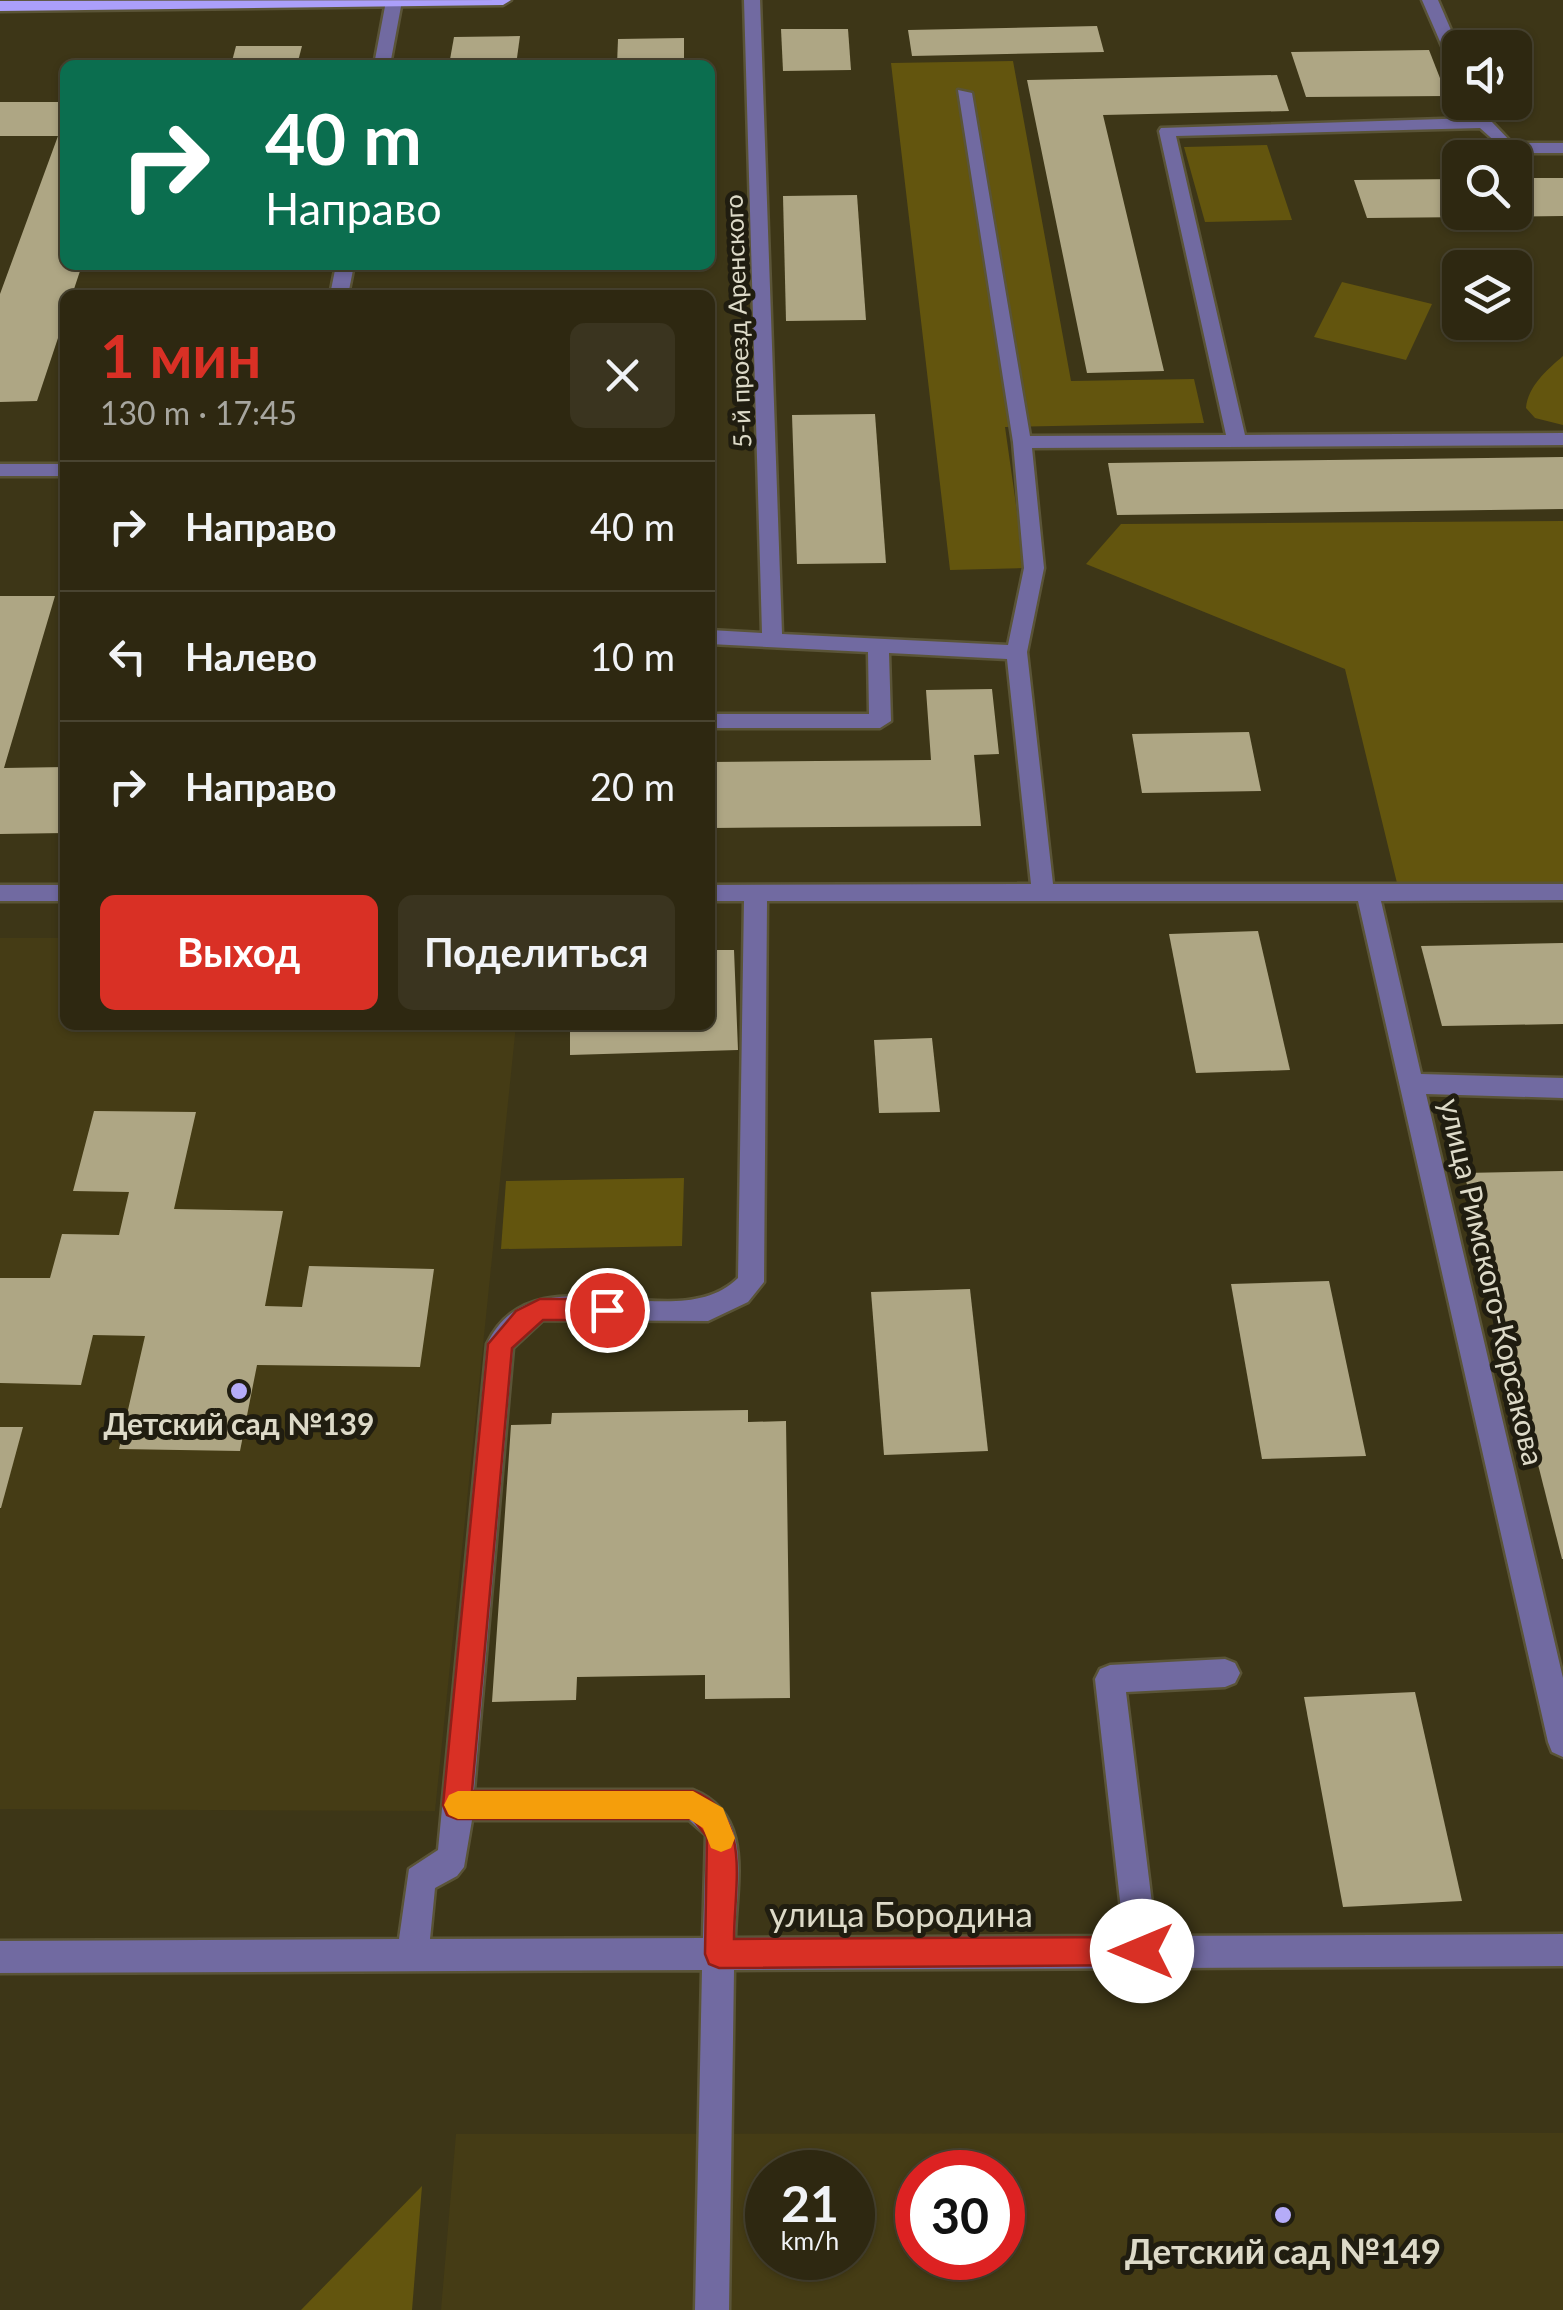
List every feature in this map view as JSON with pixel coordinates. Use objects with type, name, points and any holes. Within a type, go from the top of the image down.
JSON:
[{"type":"main road","points":[[0,6],[503,0]]},
{"type":"street","name":"5-й проезд Аренского","points":[[752,0],[772,640]]},
{"type":"street","points":[[1430,0],[1443,30]]},
{"type":"street","points":[[382,60],[383,1]]},
{"type":"street","points":[[964,93],[1022,442],[1034,568],[1017,652],[1043,894]]},
{"type":"street","points":[[1483,120],[1508,148],[1563,148]]},
{"type":"street","points":[[1237,442],[1167,131],[1484,123]]},
{"type":"street","points":[[1022,442],[1563,438]]},
{"type":"street","points":[[0,470],[60,470]]},
{"type":"street","points":[[715,637],[1017,652]]},
{"type":"street","points":[[715,721],[880,721],[878,645]]},
{"type":"street","points":[[715,893],[1563,892]]},
{"type":"street","points":[[0,893],[60,893]]},
{"type":"street","points":[[414,1956],[420,1880],[434,1868],[446,1866],[453,1856],[500,1344],[524,1318],[540,1309],[708,1310],[739,1294],[750,1282],[756,893]]},
{"type":"street","name":"улица Римского-Корсакова","points":[[1368,895],[1563,1742]]},
{"type":"street","points":[[1413,1084],[1563,1088]]},
{"type":"street","points":[[1142,1951],[1110,1679],[1225,1673]]},
{"type":"street","points":[[457,1805],[693,1805],[703,1809],[721,1833],[712,2310]]},
{"type":"street","name":"улица Бородина","points":[[0,1957],[1563,1950]]},
{"type":"shaded area","points":[[1013,61],[1071,381],[1194,379],[1204,423],[1005,427],[1025,568],[950,570],[891,63]]},
{"type":"shaded area","points":[[1267,145],[1292,220],[1205,222],[1184,147]]},
{"type":"shaded area","points":[[1342,282],[1432,304],[1406,360],[1314,337]]},
{"type":"shaded area","points":[[1563,356],[1563,425],[1535,418],[1526,408],[1534,386]]},
{"type":"shaded area","points":[[1563,521],[1563,882],[1397,883],[1345,669],[1086,564],[1121,524]]},
{"type":"shaded area","name":"Детский сад №139","points":[[0,938],[60,938],[60,1030],[515,1030],[435,1811],[0,1809]]},
{"type":"shaded area","points":[[684,1178],[682,1246],[501,1249],[506,1181]]},
{"type":"shaded area","name":"Детский сад №149","points":[[1563,2133],[1563,2310],[441,2310],[456,2134]]},
{"type":"shaded area","points":[[422,2186],[412,2310],[301,2310]]},
{"type":"building","points":[[1097,26],[1104,52],[912,56],[908,30]]},
{"type":"building","points":[[781,29],[848,29],[851,70],[783,71]]},
{"type":"building","points":[[520,36],[517,60],[450,60],[454,37]]},
{"type":"building","points":[[684,38],[684,60],[617,60],[618,39]]},
{"type":"building","points":[[236,46],[302,46],[298,60],[232,60]]},
{"type":"building","points":[[1429,50],[1442,83],[1442,96],[1306,97],[1291,52]]},
{"type":"building","points":[[1277,75],[1289,111],[1103,115],[1164,371],[1087,373],[1027,80]]},
{"type":"building","points":[[0,102],[60,102],[60,270],[80,270],[74,290],[60,290],[60,332],[37,401],[0,402],[0,294],[58,136],[0,136]]},
{"type":"building","points":[[1532,178],[1563,178],[1563,216],[1532,216]]},
{"type":"building","points":[[1442,179],[1442,217],[1367,218],[1354,180]]},
{"type":"building","points":[[857,195],[866,320],[786,321],[783,196]]},
{"type":"building","points":[[875,414],[886,563],[797,564],[792,415]]},
{"type":"building","points":[[1563,457],[1563,509],[1117,515],[1108,463]]},
{"type":"building","points":[[0,596],[55,596],[4,768],[60,767],[60,833],[0,834]]},
{"type":"building","points":[[992,689],[999,754],[974,755],[981,826],[715,828],[715,762],[931,760],[926,690]]},
{"type":"building","points":[[1249,732],[1261,791],[1142,793],[1132,734]]},
{"type":"building","points":[[1258,931],[1290,1070],[1196,1073],[1169,934]]},
{"type":"building","points":[[1563,943],[1563,1024],[1442,1026],[1421,946]]},
{"type":"building","points":[[715,950],[734,950],[738,1050],[570,1055],[570,1030],[715,1030]]},
{"type":"building","points":[[932,1038],[940,1112],[879,1113],[874,1040]]},
{"type":"building","points":[[94,1111],[196,1112],[174,1209],[283,1211],[265,1306],[302,1307],[309,1266],[434,1269],[420,1367],[257,1365],[240,1451],[119,1449],[145,1336],[93,1335],[81,1385],[0,1383],[0,1278],[50,1278],[62,1234],[119,1235],[129,1192],[73,1191]]},
{"type":"building","points":[[1563,1171],[1563,1559],[1562,1559],[1464,1173]]},
{"type":"building","points":[[1329,1281],[1366,1456],[1262,1459],[1231,1284]]},
{"type":"building","points":[[970,1289],[988,1451],[884,1455],[871,1292]]},
{"type":"building","points":[[748,1410],[748,1422],[786,1421],[790,1698],[705,1699],[705,1675],[577,1677],[576,1700],[492,1702],[511,1425],[551,1424],[552,1413]]},
{"type":"building","points":[[0,1427],[23,1427],[1,1508],[0,1508]]},
{"type":"building","points":[[1415,1692],[1462,1901],[1343,1907],[1304,1697]]},
{"type":"slow traffic","points":[[458,1805],[693,1805],[713,1818],[721,1838]]},
{"type":"place","name":"Детский сад №139","points":[[239,1391]]},
{"type":"place","name":"Детский сад №149","points":[[1283,2215]]},
{"type":"route","points":[[607,1310],[540,1309],[524,1318],[500,1344],[457,1805],[693,1805],[703,1809],[721,1833],[719,1954],[1142,1951]]}]
